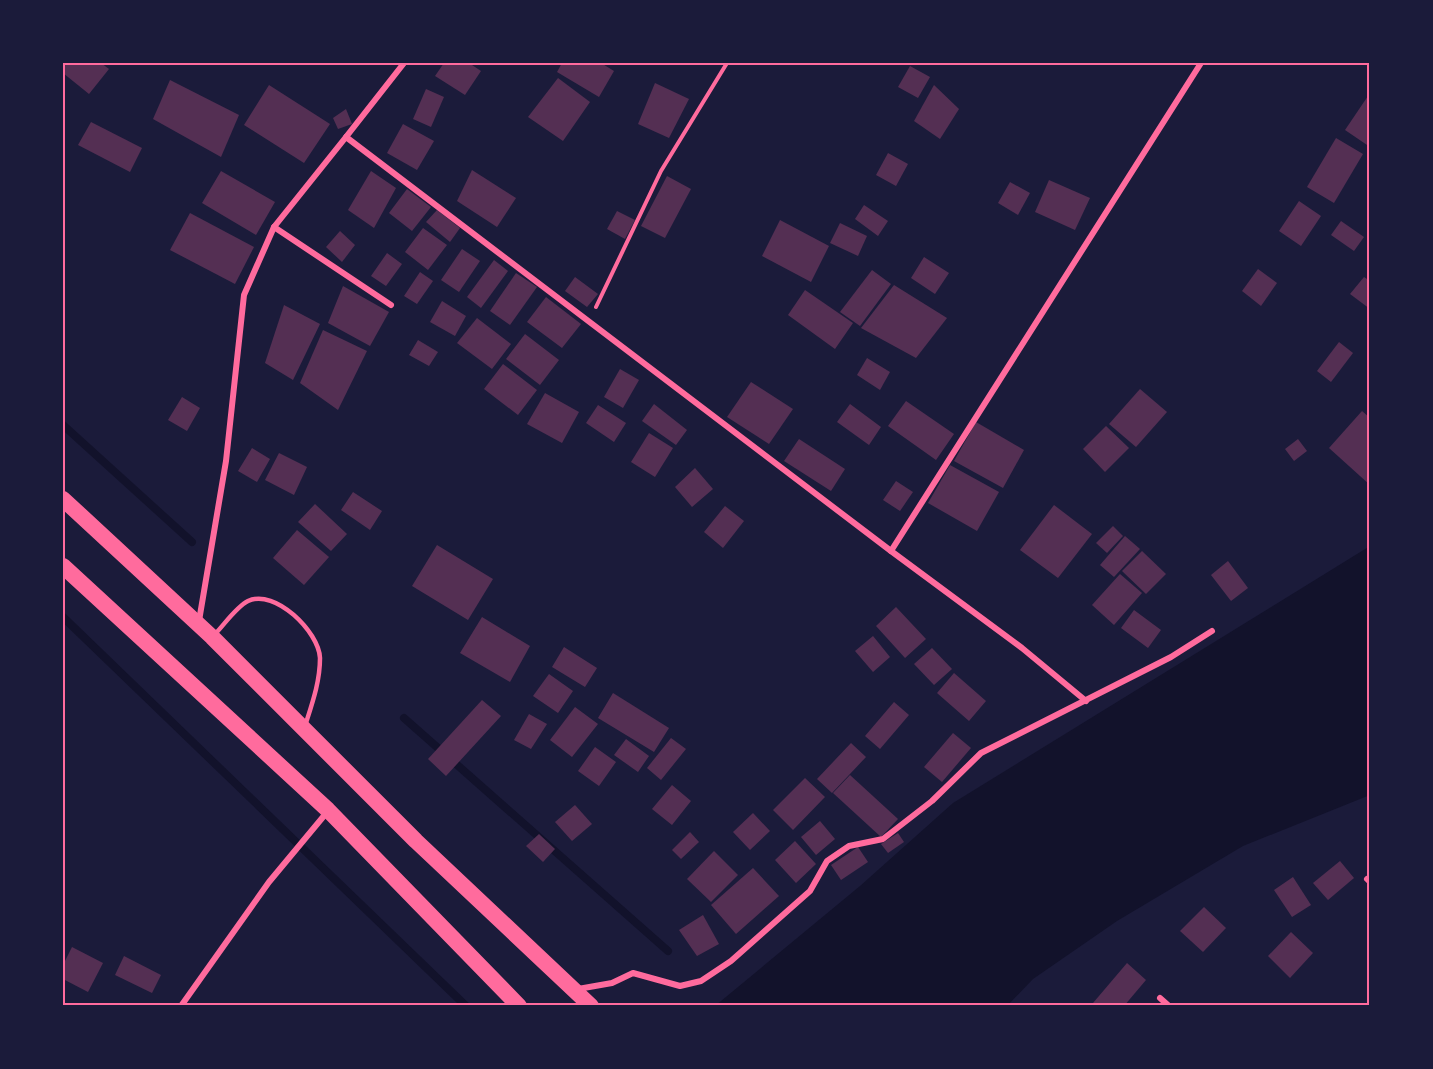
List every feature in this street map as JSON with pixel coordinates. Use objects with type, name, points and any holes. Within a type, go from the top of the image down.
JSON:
[{"type":"highway","points":[[63,499],[212,637],[416,841],[582,998]]},
{"type":"highway","points":[[63,566],[328,810],[519,1006]]},
{"type":"street","points":[[198,624],[226,461],[244,295],[274,227],[404,63]]},
{"type":"street","points":[[891,551],[1201,63]]},
{"type":"street","points":[[346,137],[1022,648],[1086,701]]},
{"type":"street","points":[[274,227],[391,305]]},
{"type":"street","points":[[582,998],[633,973],[680,986],[701,981],[730,961],[810,891],[827,861],[849,846],[883,840],[932,801],[981,753],[1170,657],[1212,631]]},
{"type":"street","points":[[181,1006],[269,882],[328,810]]},
{"type":"street","points":[[1160,998],[1169,1006]]},
{"type":"lane","points":[[212,637],[247,601],[261,598],[290,612],[305,625],[317,642],[320,658],[316,689],[304,729]]},
{"type":"path","points":[[589,321],[661,171],[727,63]]},
{"type":"shaded area","points":[[1370,546],[1370,795],[1243,846],[1117,921],[1033,979],[1007,1006],[715,1006],[860,886],[953,803]]},
{"type":"building","points":[[63,63],[101,63],[109,69],[89,94],[63,73]]},
{"type":"building","points":[[444,63],[469,63],[481,71],[465,95],[435,76]]},
{"type":"building","points":[[562,63],[601,63],[614,71],[599,97],[557,72]]},
{"type":"building","points":[[910,66],[930,77],[918,98],[898,87]]},
{"type":"building","points":[[558,78],[590,102],[563,141],[528,117]]},
{"type":"building","points":[[170,80],[239,115],[221,157],[153,119]]},
{"type":"building","points":[[655,83],[689,99],[669,138],[638,124]]},
{"type":"building","points":[[269,85],[330,124],[304,163],[244,125]]},
{"type":"building","points":[[934,85],[959,109],[940,139],[914,121]]},
{"type":"building","points":[[426,89],[444,97],[431,127],[413,119]]},
{"type":"building","points":[[1368,96],[1370,97],[1370,147],[1345,130]]},
{"type":"building","points":[[346,109],[352,124],[338,129],[333,118]]},
{"type":"building","points":[[91,122],[142,148],[130,172],[78,145]]},
{"type":"building","points":[[403,124],[434,141],[417,170],[387,153]]},
{"type":"building","points":[[1336,138],[1363,154],[1334,203],[1307,187]]},
{"type":"building","points":[[888,153],[908,164],[896,186],[876,175]]},
{"type":"building","points":[[472,170],[516,198],[497,227],[457,201]]},
{"type":"building","points":[[221,171],[275,202],[256,235],[202,203]]},
{"type":"building","points":[[371,171],[396,188],[374,228],[348,210]]},
{"type":"building","points":[[667,176],[691,189],[665,238],[641,226]]},
{"type":"building","points":[[1049,180],[1090,198],[1075,230],[1035,212]]},
{"type":"building","points":[[1010,182],[1030,193],[1018,215],[998,203]]},
{"type":"building","points":[[407,189],[431,207],[412,231],[389,213]]},
{"type":"building","points":[[1299,201],[1321,216],[1301,246],[1279,231]]},
{"type":"building","points":[[864,205],[888,221],[878,236],[855,219]]},
{"type":"building","points":[[437,210],[460,228],[450,242],[426,222]]},
{"type":"building","points":[[617,211],[635,220],[625,239],[607,229]]},
{"type":"building","points":[[190,213],[254,247],[235,284],[170,250]]},
{"type":"building","points":[[780,220],[829,246],[811,282],[762,256]]},
{"type":"building","points":[[1341,221],[1364,237],[1354,251],[1331,235]]},
{"type":"building","points":[[840,223],[867,236],[858,256],[830,243]]},
{"type":"building","points":[[423,228],[447,245],[428,270],[405,252]]},
{"type":"building","points":[[340,231],[355,245],[342,262],[326,247]]},
{"type":"building","points":[[462,249],[480,261],[459,292],[441,280]]},
{"type":"building","points":[[387,253],[402,264],[386,286],[371,276]]},
{"type":"building","points":[[924,257],[949,273],[935,294],[911,278]]},
{"type":"building","points":[[494,260],[508,271],[481,308],[467,297]]},
{"type":"building","points":[[1258,269],[1277,283],[1261,306],[1242,291]]},
{"type":"building","points":[[872,270],[891,284],[860,326],[840,312]]},
{"type":"building","points":[[420,272],[433,281],[417,304],[404,296]]},
{"type":"building","points":[[516,273],[537,287],[510,325],[490,311]]},
{"type":"building","points":[[575,277],[598,294],[587,307],[565,291]]},
{"type":"building","points":[[1364,277],[1370,281],[1370,309],[1350,294]]},
{"type":"building","points":[[894,285],[947,318],[916,358],[861,328]]},
{"type":"building","points":[[343,286],[389,312],[370,346],[328,323]]},
{"type":"building","points":[[805,290],[853,323],[835,349],[788,315]]},
{"type":"building","points":[[546,297],[581,324],[562,348],[527,322]]},
{"type":"building","points":[[442,301],[466,316],[455,336],[430,322]]},
{"type":"building","points":[[284,305],[320,324],[293,380],[265,363]]},
{"type":"building","points":[[477,318],[511,344],[492,369],[457,343]]},
{"type":"building","points":[[323,330],[367,351],[338,410],[300,383]]},
{"type":"building","points":[[525,334],[559,360],[540,385],[506,359]]},
{"type":"building","points":[[418,340],[438,352],[429,366],[409,355]]},
{"type":"building","points":[[1339,342],[1353,353],[1331,382],[1317,371]]},
{"type":"building","points":[[867,358],[890,372],[880,390],[857,375]]},
{"type":"building","points":[[503,364],[537,390],[518,415],[484,389]]},
{"type":"building","points":[[620,369],[639,380],[623,408],[604,397]]},
{"type":"building","points":[[751,382],[793,409],[769,444],[727,417]]},
{"type":"building","points":[[1140,389],[1167,412],[1136,447],[1109,424]]},
{"type":"building","points":[[545,393],[579,412],[562,443],[527,424]]},
{"type":"building","points":[[182,397],[200,408],[187,431],[168,420]]},
{"type":"building","points":[[906,401],[954,434],[936,460],[888,426]]},
{"type":"building","points":[[654,404],[687,430],[676,445],[642,421]]},
{"type":"building","points":[[850,404],[881,427],[869,445],[837,422]]},
{"type":"building","points":[[598,405],[626,423],[614,442],[586,423]]},
{"type":"building","points":[[1362,411],[1370,418],[1370,485],[1329,448]]},
{"type":"building","points":[[976,422],[1024,450],[1003,488],[954,461]]},
{"type":"building","points":[[1106,426],[1129,448],[1105,472],[1083,449]]},
{"type":"building","points":[[649,433],[673,448],[655,477],[631,462]]},
{"type":"building","points":[[799,439],[845,469],[831,491],[784,461]]},
{"type":"building","points":[[1298,439],[1307,451],[1294,461],[1285,449]]},
{"type":"building","points":[[252,448],[270,459],[257,482],[238,471]]},
{"type":"building","points":[[279,453],[307,467],[294,495],[265,480]]},
{"type":"building","points":[[950,465],[999,492],[977,531],[928,503]]},
{"type":"building","points":[[695,468],[713,489],[692,507],[675,487]]},
{"type":"building","points":[[896,481],[913,492],[900,511],[883,500]]},
{"type":"building","points":[[353,492],[382,511],[370,530],[341,510]]},
{"type":"building","points":[[315,504],[347,534],[331,551],[298,522]]},
{"type":"building","points":[[1054,505],[1092,534],[1058,578],[1020,550]]},
{"type":"building","points":[[725,506],[744,521],[723,548],[704,532]]},
{"type":"building","points":[[1113,526],[1123,536],[1107,553],[1096,543]]},
{"type":"building","points":[[297,530],[329,557],[304,585],[273,558]]},
{"type":"building","points":[[1125,536],[1140,549],[1114,577],[1100,565]]},
{"type":"building","points":[[437,545],[493,579],[468,620],[412,586]]},
{"type":"building","points":[[1142,551],[1166,574],[1146,594],[1122,571]]},
{"type":"building","points":[[1228,561],[1248,588],[1231,601],[1211,575]]},
{"type":"building","points":[[1120,574],[1142,593],[1114,625],[1092,605]]},
{"type":"building","points":[[896,607],[926,639],[905,658],[876,626]]},
{"type":"building","points":[[1134,610],[1161,630],[1148,648],[1121,628]]},
{"type":"building","points":[[482,617],[530,646],[510,682],[460,653]]},
{"type":"building","points":[[873,636],[890,657],[873,672],[855,651]]},
{"type":"building","points":[[564,647],[597,668],[585,687],[552,667]]},
{"type":"building","points":[[932,648],[952,669],[934,685],[914,664]]},
{"type":"building","points":[[954,673],[986,701],[969,721],[937,693]]},
{"type":"building","points":[[549,674],[573,691],[558,713],[533,696]]},
{"type":"building","points":[[613,693],[669,728],[654,752],[598,718]]},
{"type":"building","points":[[482,700],[501,716],[446,776],[428,759]]},
{"type":"building","points":[[894,702],[909,715],[880,749],[865,736]]},
{"type":"building","points":[[575,707],[598,724],[572,757],[550,740]]},
{"type":"building","points":[[529,714],[547,724],[531,749],[514,740]]},
{"type":"building","points":[[953,733],[971,748],[942,782],[924,767]]},
{"type":"building","points":[[671,738],[686,749],[661,780],[647,768]]},
{"type":"building","points":[[626,739],[649,756],[638,772],[614,755]]},
{"type":"building","points":[[851,743],[866,757],[832,793],[817,779]]},
{"type":"building","points":[[595,747],[616,762],[599,786],[578,771]]},
{"type":"building","points":[[850,775],[898,819],[881,837],[833,793]]},
{"type":"building","points":[[805,778],[825,797],[793,830],[773,810]]},
{"type":"building","points":[[672,785],[691,801],[672,825],[652,809]]},
{"type":"building","points":[[575,805],[592,824],[572,841],[555,822]]},
{"type":"building","points":[[753,813],[770,831],[750,850],[733,832]]},
{"type":"building","points":[[820,821],[835,839],[816,855],[801,837]]},
{"type":"building","points":[[690,832],[699,842],[681,859],[672,850]]},
{"type":"building","points":[[898,833],[904,842],[888,853],[881,844]]},
{"type":"building","points":[[539,834],[555,849],[543,862],[526,846]]},
{"type":"building","points":[[795,841],[816,864],[796,883],[775,860]]},
{"type":"building","points":[[858,847],[868,862],[841,880],[831,865]]},
{"type":"building","points":[[714,851],[738,875],[711,902],[687,879]]},
{"type":"building","points":[[1340,861],[1354,878],[1328,900],[1313,883]]},
{"type":"building","points":[[753,868],[779,896],[736,934],[711,905]]},
{"type":"building","points":[[1293,877],[1311,905],[1292,917],[1274,890]]},
{"type":"building","points":[[1204,907],[1226,928],[1203,952],[1180,931]]},
{"type":"building","points":[[703,915],[719,944],[697,956],[679,930]]},
{"type":"building","points":[[1291,932],[1313,953],[1290,978],[1268,956]]},
{"type":"building","points":[[72,947],[103,963],[88,992],[63,979],[63,965]]},
{"type":"building","points":[[124,956],[161,975],[152,993],[115,975]]},
{"type":"building","points":[[1127,963],[1146,980],[1124,1006],[1096,1006],[1093,1003]]},
{"type":"waterway","points":[[63,425],[192,542]]},
{"type":"waterway","points":[[63,617],[466,1006]]},
{"type":"waterway","points":[[404,718],[668,951]]}]
